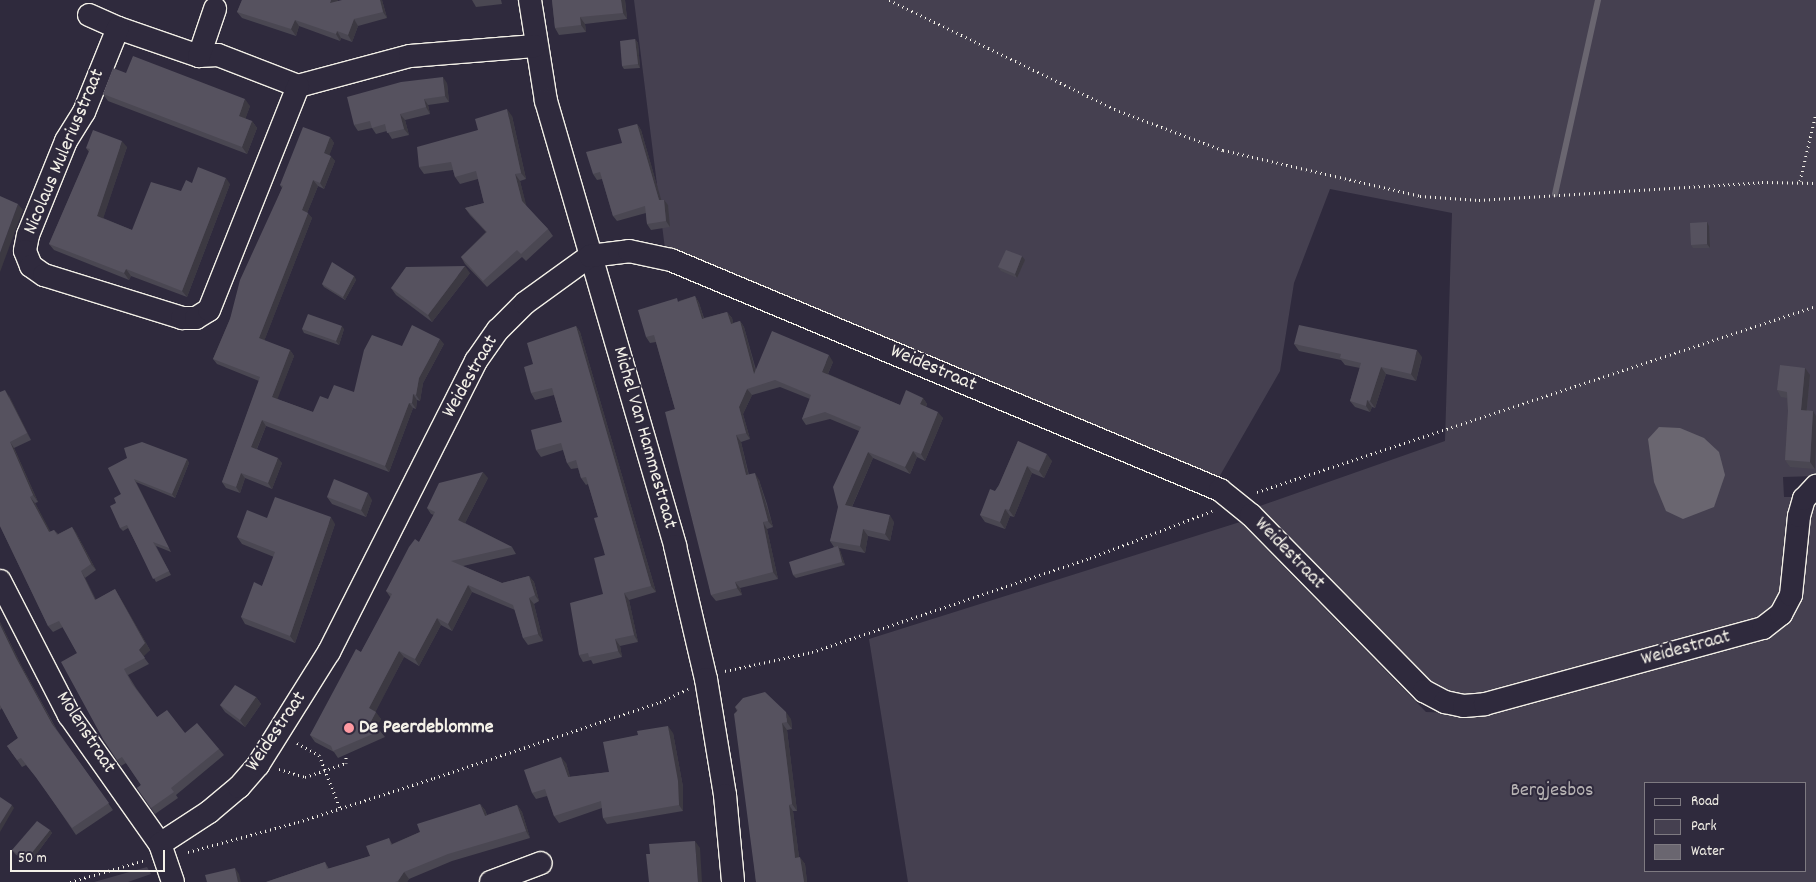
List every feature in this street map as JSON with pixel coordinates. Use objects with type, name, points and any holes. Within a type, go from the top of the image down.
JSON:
[{"type":"street","name":"Michel Van Hammestraat","points":[[530,0],[535,46],[546,101],[675,546],[706,679],[724,795],[734,882]]},
{"type":"street","points":[[199,56],[215,9]]},
{"type":"street","points":[[89,15],[118,28],[199,56],[218,55],[298,86],[410,56],[535,46]]},
{"type":"street","name":"Nicolaus Muleriusstraat","points":[[118,28],[84,112],[66,141],[28,234],[25,251],[31,266],[44,275],[182,318],[196,318],[209,310],[298,86]]},
{"type":"street","name":"Weidestraat","points":[[163,850],[239,787],[258,765],[280,734],[329,652],[476,361],[498,330],[525,303],[590,256],[629,251],[671,260],[1220,490],[1251,515],[1424,691],[1445,702],[1464,706],[1484,704],[1763,628],[1781,614],[1791,595],[1799,516],[1804,498],[1816,486]]},
{"type":"street","name":"Molenstraat","points":[[0,581],[69,715],[163,850],[173,882]]},
{"type":"street","points":[[490,882],[540,863]]},
{"type":"path","points":[[889,0],[1119,111],[1223,150],[1420,196],[1479,200],[1800,181],[1816,183]]},
{"type":"path","points":[[1800,181],[1816,113]]},
{"type":"path","points":[[70,882],[163,850],[213,848],[340,808],[660,702],[706,679]]},
{"type":"path","points":[[280,734],[319,755],[340,808]]},
{"type":"path","points":[[258,765],[305,777],[346,764],[346,754]]},
{"type":"green space","name":"Bergjesbos","points":[[634,0],[1816,0],[1816,476],[1783,477],[1784,497],[1816,497],[1816,882],[908,882],[869,639],[1240,522],[1426,712],[1485,714],[1471,697],[1449,691],[1429,680],[1257,507],[1445,441],[1452,213],[1330,189],[1294,283],[1280,371],[1218,479],[665,249]]},
{"type":"green space","points":[[147,867],[151,874],[128,882],[94,882]]},
{"type":"water","points":[[1659,427],[1680,428],[1704,438],[1719,452],[1725,475],[1714,507],[1683,519],[1666,511],[1654,482],[1648,439]]},
{"type":"building","points":[[242,0],[331,0],[330,3],[342,0],[380,0],[383,12],[354,19],[348,35],[337,31],[336,34],[295,20],[291,29],[237,12]]},
{"type":"building","points":[[552,0],[621,0],[623,13],[580,17],[581,25],[555,28]]},
{"type":"building","points":[[635,39],[638,64],[622,66],[620,41]]},
{"type":"building","points":[[133,56],[245,99],[239,116],[252,121],[242,147],[103,94],[113,68],[126,73]]},
{"type":"building","points":[[443,77],[445,96],[424,99],[426,107],[400,114],[404,129],[387,133],[385,124],[372,128],[370,121],[354,125],[347,97],[401,82]]},
{"type":"building","points":[[507,109],[521,173],[515,174],[522,201],[548,229],[521,254],[517,250],[483,281],[461,257],[487,232],[465,208],[484,203],[476,171],[455,177],[451,162],[419,167],[417,147],[478,130],[475,119]]},
{"type":"building","points":[[637,124],[659,200],[664,200],[666,221],[647,224],[645,206],[613,216],[600,172],[593,174],[586,152],[622,143],[618,129]]},
{"type":"building","points":[[303,127],[330,137],[324,153],[331,156],[320,183],[313,180],[302,210],[308,213],[259,338],[290,350],[272,397],[313,412],[320,396],[328,399],[334,385],[354,392],[364,350],[372,335],[402,346],[412,325],[440,339],[419,378],[416,395],[413,394],[412,403],[409,403],[385,466],[262,420],[251,447],[278,458],[268,483],[241,473],[236,487],[222,482],[260,377],[213,359],[230,319],[240,280],[283,186],[280,185]]},
{"type":"building","points":[[93,130],[122,141],[97,216],[132,230],[151,182],[181,191],[186,180],[192,183],[198,167],[226,178],[182,291],[126,269],[124,273],[49,244],[90,149],[86,148]]},
{"type":"building","points":[[0,196],[18,204],[0,253]]},
{"type":"building","points":[[1707,222],[1707,244],[1691,245],[1690,223]]},
{"type":"building","points":[[1006,250],[1022,256],[1015,274],[998,267]]},
{"type":"building","points":[[332,262],[354,276],[343,297],[322,284]]},
{"type":"building","points":[[465,266],[428,315],[391,288],[406,267]]},
{"type":"building","points":[[695,296],[702,319],[727,312],[731,324],[740,321],[754,374],[772,331],[829,355],[822,372],[900,405],[906,390],[923,398],[920,404],[938,412],[921,454],[913,451],[905,467],[868,452],[845,505],[890,515],[885,534],[863,529],[860,546],[830,541],[838,507],[833,487],[861,427],[825,412],[802,419],[811,395],[775,380],[747,389],[739,407],[746,433],[736,435],[746,475],[755,473],[762,498],[768,521],[763,522],[773,572],[735,582],[737,588],[711,595],[665,412],[675,409],[654,335],[646,337],[638,310],[677,298],[678,302]]},
{"type":"building","points":[[308,314],[342,326],[336,341],[302,329]]},
{"type":"building","points":[[1299,325],[1417,350],[1411,374],[1381,367],[1370,401],[1367,400],[1366,406],[1350,401],[1361,363],[1340,358],[1341,354],[1294,344]]},
{"type":"building","points":[[576,326],[651,586],[624,593],[634,635],[615,639],[618,651],[589,657],[588,653],[579,655],[570,603],[603,594],[594,558],[605,555],[594,518],[598,517],[586,477],[581,478],[576,460],[567,463],[561,443],[536,450],[531,430],[562,422],[552,388],[531,393],[524,367],[533,364],[527,343]]},
{"type":"building","points":[[1780,365],[1805,368],[1801,410],[1813,411],[1810,462],[1785,460],[1788,411],[1787,392],[1777,390]]},
{"type":"building","points":[[5,390],[27,433],[10,442],[33,495],[30,497],[49,532],[54,530],[57,535],[72,527],[91,564],[81,571],[95,600],[115,589],[145,643],[139,650],[145,658],[124,669],[132,684],[157,717],[167,710],[185,733],[197,723],[219,749],[171,788],[174,792],[151,808],[137,788],[141,785],[122,757],[117,760],[103,739],[61,662],[77,653],[59,621],[48,626],[0,526],[0,392]]},
{"type":"building","points":[[1018,441],[1047,454],[1039,471],[1027,466],[1009,510],[1005,509],[1000,522],[980,515],[990,489],[995,491],[999,485]]},
{"type":"building","points":[[142,442],[187,459],[172,494],[134,479],[169,548],[153,542],[169,571],[153,579],[127,525],[120,528],[110,506],[116,503],[114,498],[121,494],[108,468],[127,458],[124,448]]},
{"type":"building","points":[[483,472],[458,520],[512,547],[451,561],[502,583],[529,576],[535,595],[529,598],[538,634],[523,638],[513,605],[468,585],[448,624],[437,618],[415,659],[399,651],[369,708],[376,712],[369,725],[380,731],[333,751],[331,746],[310,735],[356,649],[361,652],[392,594],[386,591],[409,547],[415,539],[419,542],[435,512],[427,508],[439,483]]},
{"type":"building","points":[[334,479],[368,493],[361,510],[327,497]]},
{"type":"building","points":[[275,497],[331,517],[290,636],[241,617],[254,582],[262,586],[275,552],[237,537],[247,510],[267,518]]},
{"type":"building","points":[[838,546],[842,562],[793,575],[789,562]]},
{"type":"building","points":[[0,625],[52,724],[109,803],[72,828],[21,758],[17,760],[7,746],[18,738],[0,705]]},
{"type":"building","points":[[235,685],[256,697],[240,720],[220,705]]},
{"type":"building","points":[[765,692],[786,712],[787,722],[782,723],[792,804],[789,805],[795,858],[800,857],[804,882],[756,882],[734,714],[738,710],[735,707],[743,698]]},
{"type":"building","points":[[668,726],[678,781],[679,805],[603,818],[601,801],[554,816],[545,789],[532,793],[524,770],[561,757],[568,777],[609,772],[603,742],[638,735],[637,731]]},
{"type":"building","points":[[0,797],[12,805],[0,824]]},
{"type":"building","points":[[480,804],[485,816],[517,805],[526,831],[448,854],[404,872],[398,881],[395,882],[266,882],[325,862],[327,869],[370,856],[366,846],[389,838],[391,845],[420,832],[417,824]]},
{"type":"building","points":[[37,821],[50,830],[26,860],[12,850]]},
{"type":"building","points":[[695,841],[698,882],[649,882],[646,854],[650,854],[649,844]]},
{"type":"building","points":[[235,868],[238,882],[207,882],[205,875]]},
{"type":"waterway","points":[[1555,194],[1598,0]]},
{"type":"place","name":"De Peerdeblomme","points":[[349,728]]}]
